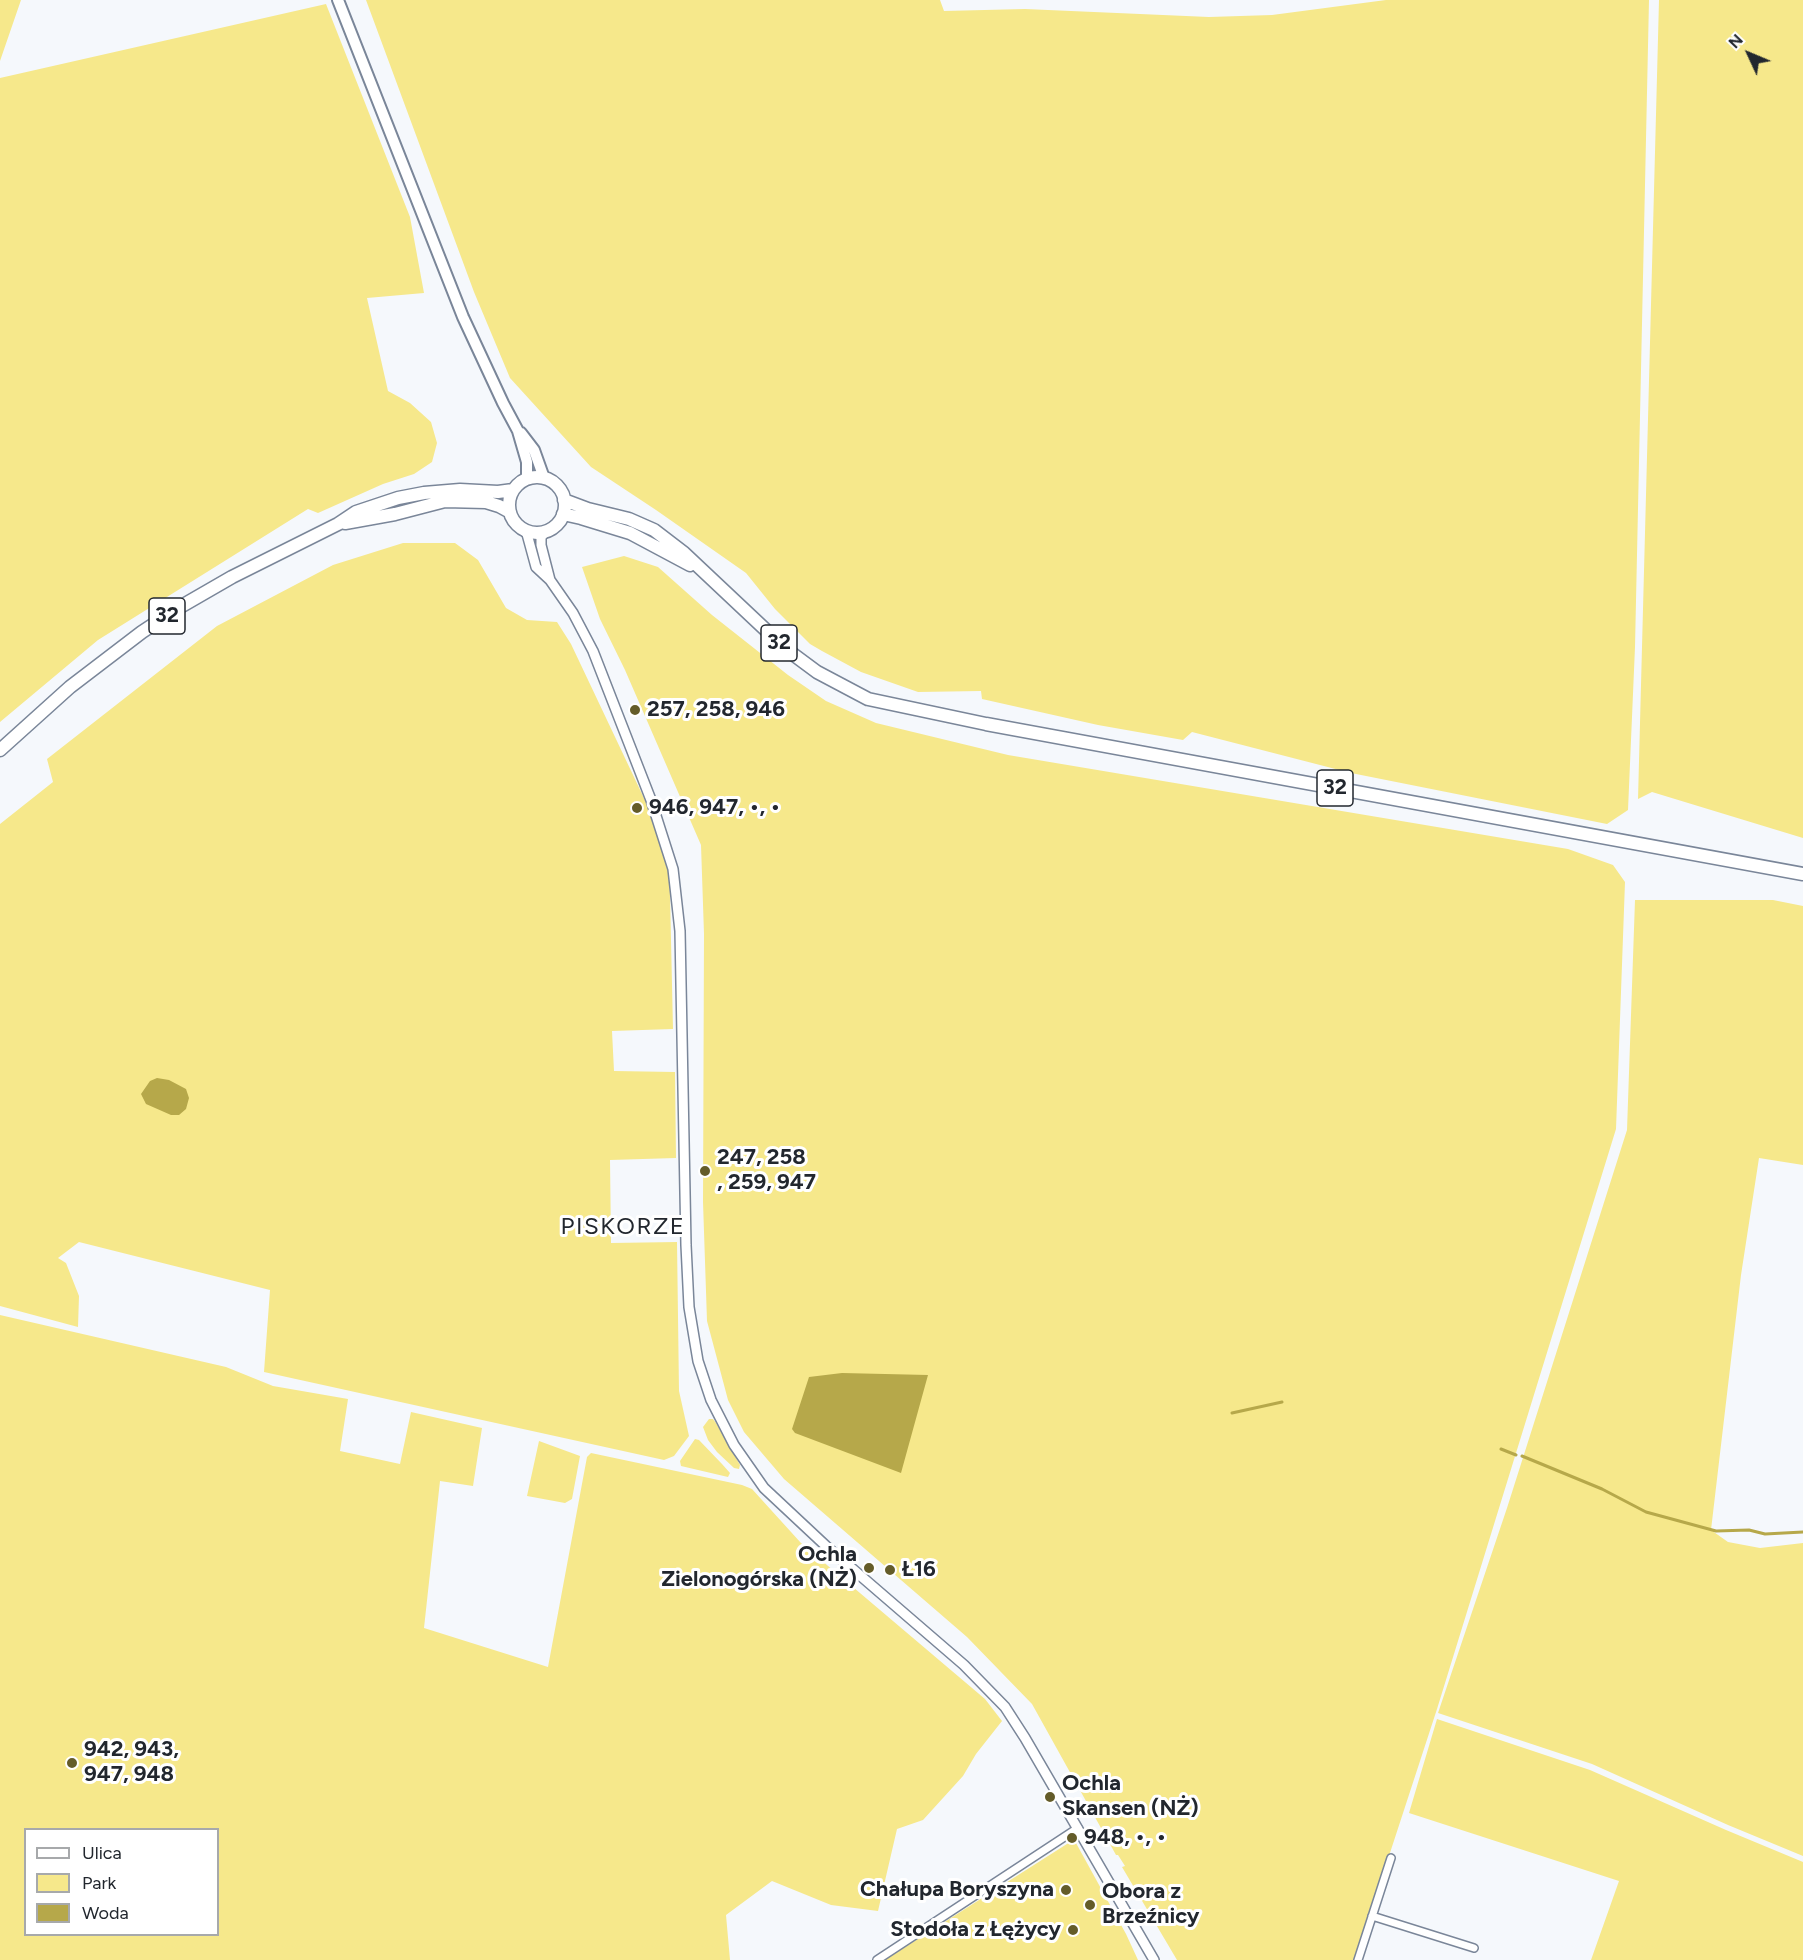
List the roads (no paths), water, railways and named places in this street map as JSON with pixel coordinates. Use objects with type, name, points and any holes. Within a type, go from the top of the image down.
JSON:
[{"type":"main road","points":[[338,0],[463,317],[502,403],[518,431],[534,450],[544,478],[527,479],[513,490],[510,497],[510,512],[515,522],[523,529],[530,532],[546,531],[559,522],[563,514],[564,500]]},
{"type":"main road","points":[[518,431],[527,462],[527,479]]},
{"type":"main road","name":"32","points":[[544,478],[557,486],[564,500],[588,509],[629,519],[649,527],[669,540],[801,660],[817,672],[868,699],[986,724],[1803,874]]},
{"type":"main road","name":"32","points":[[0,750],[70,687],[142,632],[232,577],[338,524],[356,512],[424,493],[513,490]]},
{"type":"main road","name":"32","points":[[338,524],[395,514],[433,503],[458,500],[493,504],[510,512]]},
{"type":"main road","name":"32","points":[[563,514],[630,533],[701,571]]},
{"type":"street","points":[[523,529],[527,534],[536,567],[550,580]]},
{"type":"street","points":[[546,531],[541,537],[541,545],[550,580],[573,613],[593,651],[651,800],[673,869],[680,932],[689,1307],[696,1353],[711,1401],[734,1445],[764,1488],[996,1696],[1015,1722],[1154,1960]]},
{"type":"street","points":[[877,1960],[1078,1828]]},
{"type":"street","points":[[1358,1960],[1391,1858]]},
{"type":"street","points":[[1372,1916],[1474,1948]]},
{"type":"water","points":[[157,1078],[169,1080],[186,1089],[189,1098],[186,1109],[179,1115],[171,1115],[146,1104],[141,1094],[150,1081]]},
{"type":"water","points":[[842,1373],[928,1375],[901,1473],[795,1433],[792,1429],[809,1377]]},
{"type":"waterway","points":[[1232,1413],[1282,1402]]},
{"type":"waterway","points":[[1501,1449],[1516,1455]]},
{"type":"waterway","points":[[1522,1456],[1602,1489],[1646,1512],[1716,1531],[1749,1530],[1765,1534],[1803,1532]]},
{"type":"place","name":"257, 258, 946","points":[[635,710]]},
{"type":"place","name":"946, 947, •, •","points":[[637,808]]},
{"type":"place","name":"247, 258 , 259, 947","points":[[705,1171]]},
{"type":"place","name":"Ochla Zielonogórska (NŻ)","points":[[869,1568]]},
{"type":"place","name":"Ł16","points":[[890,1570]]},
{"type":"place","name":"942, 943, 947, 948","points":[[72,1763]]},
{"type":"place","name":"Ochla Skansen (NŻ)","points":[[1050,1797]]},
{"type":"place","name":"948, •, •","points":[[1072,1838]]},
{"type":"place","name":"Chałupa Boryszyna","points":[[1066,1890]]},
{"type":"place","name":"Obora z Brzeźnicy","points":[[1090,1905]]},
{"type":"place","name":"Stodoła z Łężycy","points":[[1073,1930]]},
{"type":"district","name":"PISKORZE","points":[[623,1227]]}]
